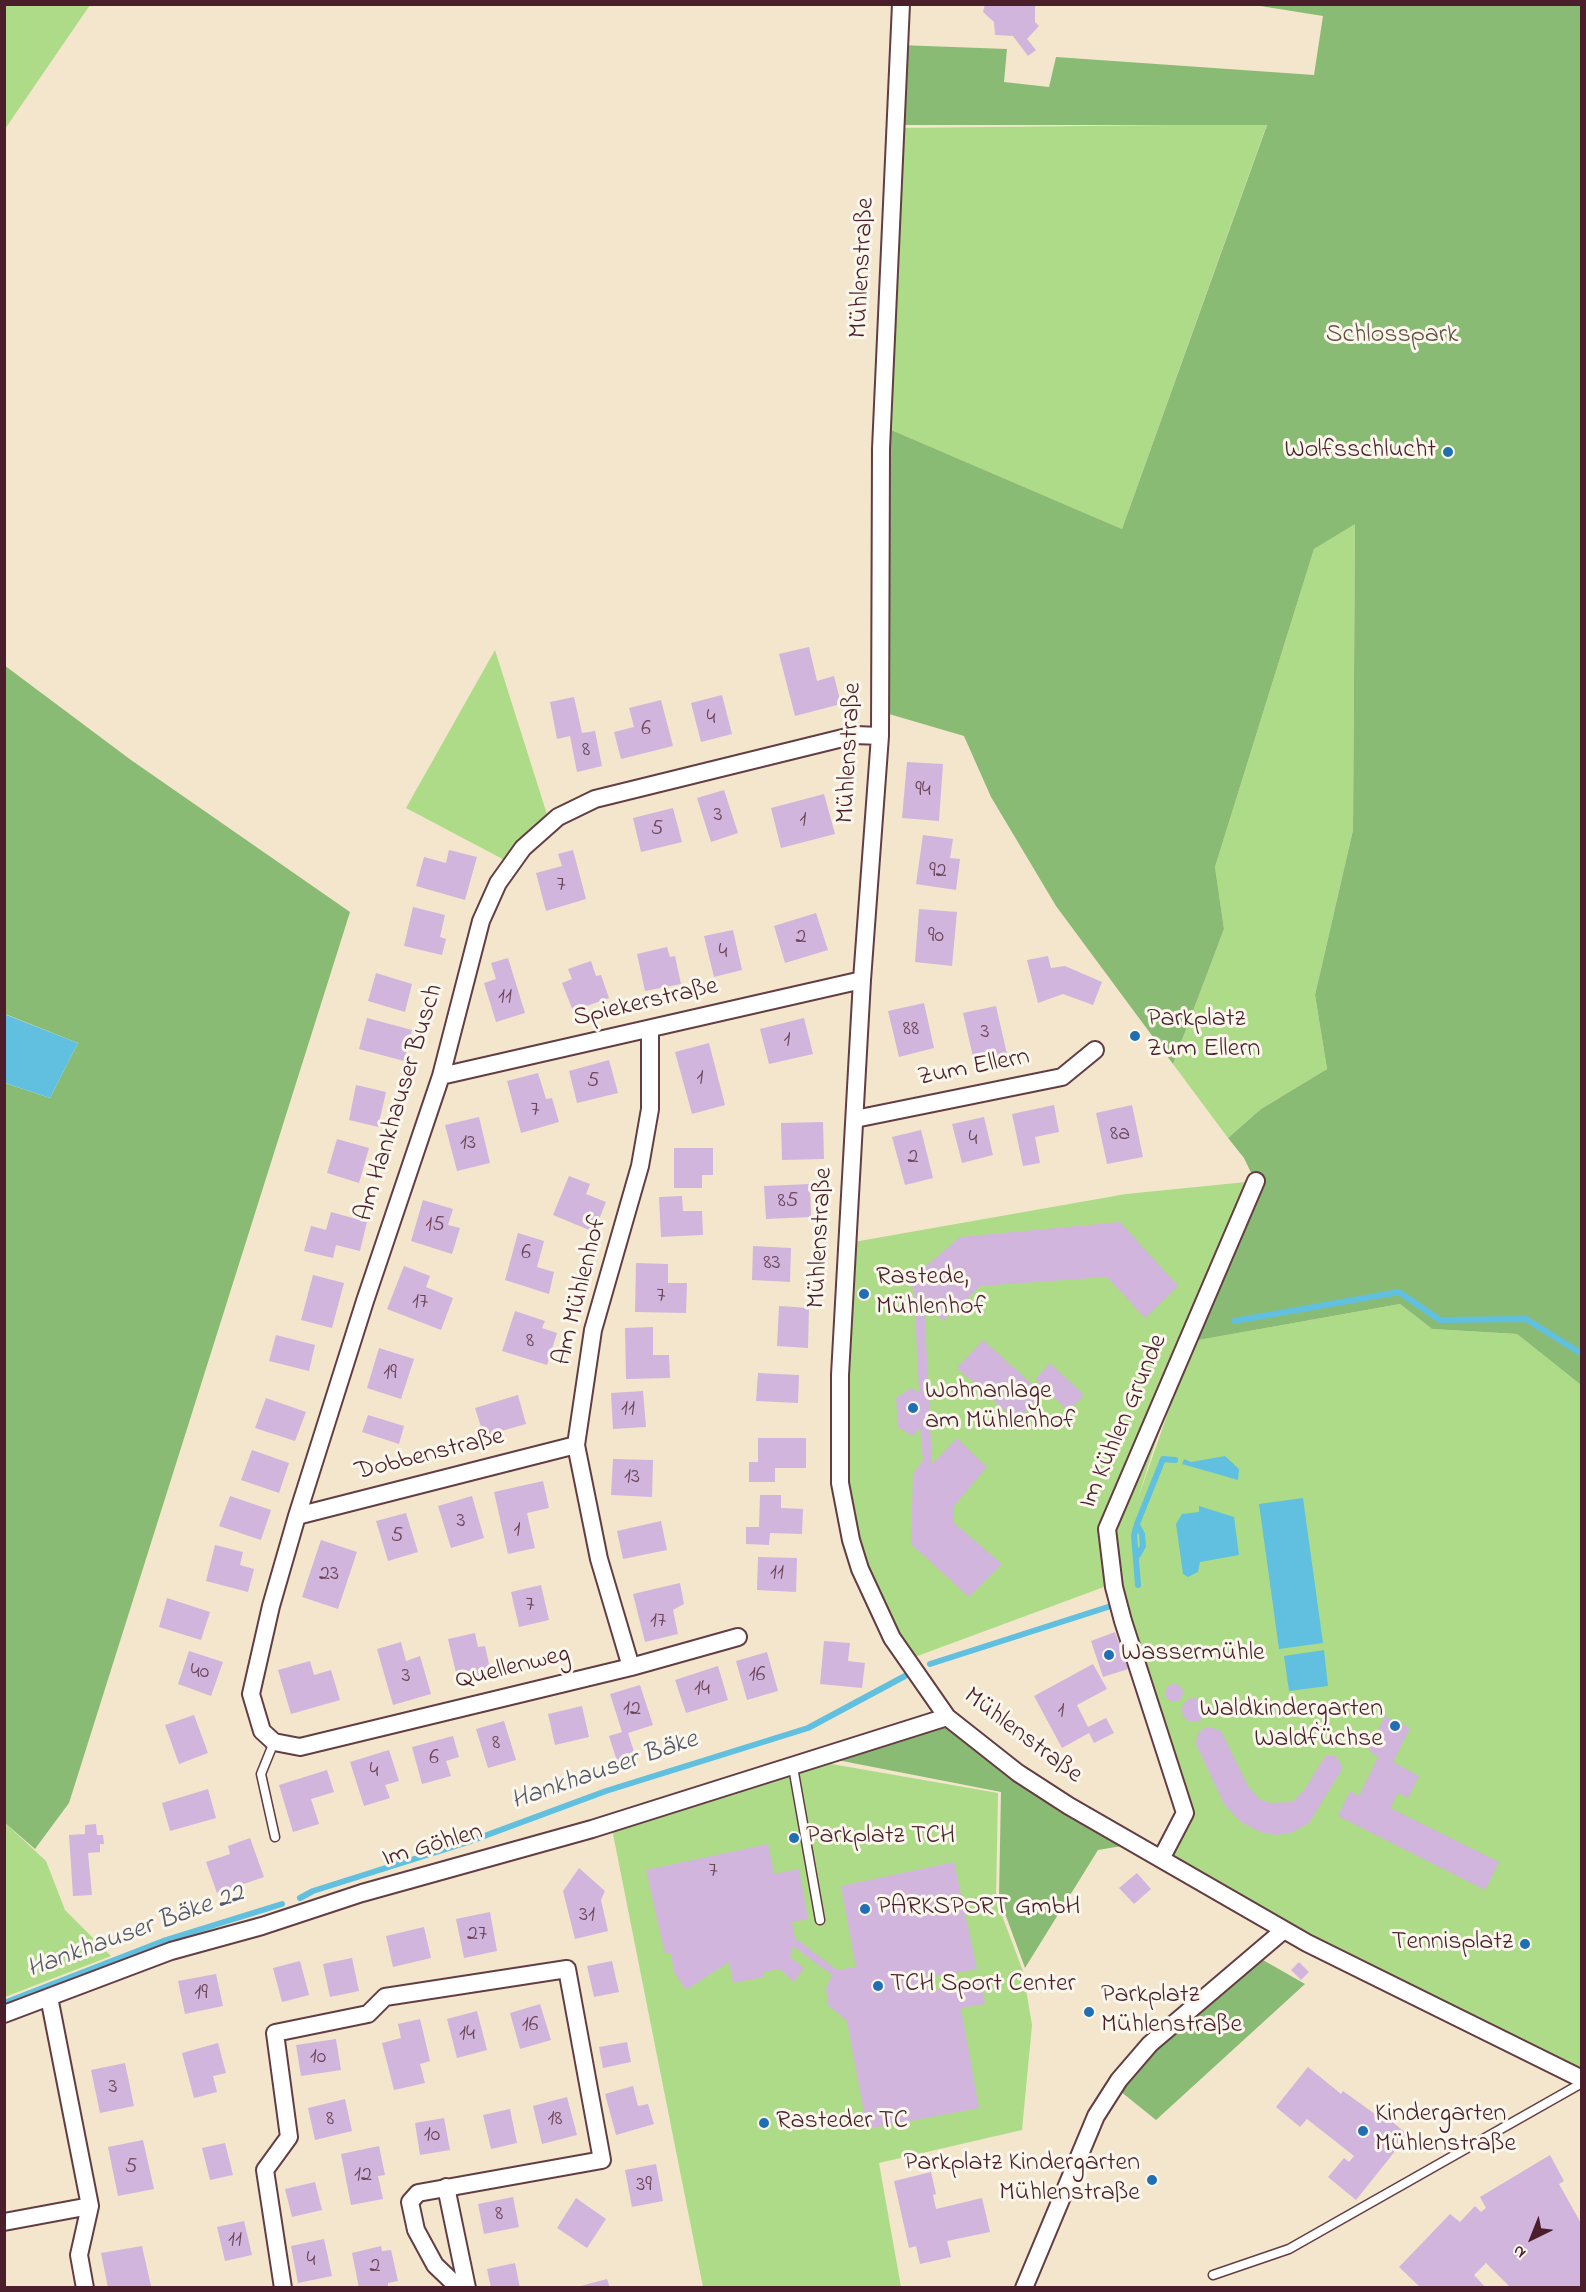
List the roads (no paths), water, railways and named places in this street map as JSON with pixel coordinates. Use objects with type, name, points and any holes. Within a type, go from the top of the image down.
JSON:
[{"type":"street","name":"Mühlenstraße","points":[[901,4],[881,449],[880,736],[862,980],[840,1375],[840,1483],[851,1540],[880,1616],[909,1664],[947,1717],[1018,1773],[1069,1806],[1284,1930],[1581,2081]]},
{"type":"street","name":"Am Hankhauser Busch","points":[[274,1742],[262,1731],[251,1694],[271,1606],[365,1301],[441,1076],[481,921],[498,883],[523,848],[558,817],[595,799],[855,735],[880,736]]},
{"type":"street","name":"Spiekerstraße","points":[[441,1076],[862,980]]},
{"type":"street","name":"Am Mühlenhof","points":[[631,1667],[599,1559],[576,1445],[592,1330],[640,1166],[650,1109],[650,1030]]},
{"type":"street","name":"Zum Ellern","points":[[855,1119],[1062,1077],[1095,1050]]},
{"type":"street","name":"Im Kühlen Grunde","points":[[1161,1859],[1185,1813],[1122,1621],[1114,1587],[1107,1529],[1256,1181]]},
{"type":"street","name":"Dobbenstraße","points":[[297,1516],[576,1445]]},
{"type":"street","name":"Quellenweg","points":[[274,1742],[300,1747],[631,1667],[738,1636]]},
{"type":"street","name":"Im Göhlen","points":[[4,2014],[171,1951],[262,1926],[373,1890],[592,1829],[947,1717]]},
{"type":"street","points":[[1024,2288],[1096,2116],[1119,2080],[1150,2044],[1284,1930]]},
{"type":"street","points":[[283,2288],[265,2170],[289,2137],[275,2033],[368,2014],[385,1997],[567,1969],[602,2160],[418,2193],[410,2202],[416,2230],[435,2265],[459,2288]]},
{"type":"street","points":[[49,1996],[90,2206],[79,2255],[85,2288]]},
{"type":"street","points":[[446,2187],[467,2288]]},
{"type":"street","points":[[4,2222],[90,2206]]},
{"type":"lane","points":[[274,1742],[261,1774],[274,1837]]},
{"type":"lane","points":[[793,1767],[820,1920]]},
{"type":"lane","points":[[1213,2275],[1289,2249],[1581,2081]]},
{"type":"water","points":[[4,1014],[78,1043],[50,1098],[5,1083]]},
{"type":"water","points":[[1225,1456],[1239,1469],[1238,1480],[1182,1464],[1184,1459],[1191,1462]]},
{"type":"water","points":[[1303,1498],[1323,1643],[1279,1649],[1259,1504]]},
{"type":"water","points":[[1199,1506],[1234,1517],[1239,1555],[1200,1562],[1198,1572],[1188,1577],[1183,1574],[1176,1524],[1182,1514],[1199,1512]]},
{"type":"water","points":[[1324,1650],[1328,1686],[1289,1691],[1284,1656]]},
{"type":"waterway","name":"Hankhauser Bäke","points":[[1234,1321],[1399,1292],[1440,1320],[1526,1319],[1582,1354]]},
{"type":"waterway","points":[[1138,1585],[1134,1535],[1137,1524],[1163,1459],[1175,1460]]},
{"type":"waterway","points":[[1137,1525],[1142,1534],[1143,1546],[1138,1555]]},
{"type":"waterway","name":"Hankhauser Bäke","points":[[930,1664],[1111,1606]]},
{"type":"waterway","name":"Hankhauser Bäke","points":[[300,1898],[313,1891],[468,1842],[606,1791],[808,1728],[905,1676]]},
{"type":"waterway","name":"Hankhauser Bäke 22","points":[[4,2003],[166,1940],[282,1904]]},
{"type":"place","name":"Wolfsschlucht","points":[[1448,452]]},
{"type":"place","name":"Parkplatz Zum Ellern","points":[[1135,1036]]},
{"type":"place","name":"Rastede, Mühlenhof","points":[[864,1294]]},
{"type":"place","name":"Wohnanlage am Mühlenhof","points":[[913,1408]]},
{"type":"place","name":"Wassermühle","points":[[1109,1655]]},
{"type":"place","name":"Waldkindergarten Waldfüchse","points":[[1395,1726]]},
{"type":"place","name":"Parkplatz TCH","points":[[794,1838]]},
{"type":"place","name":"PARKSPORT GmbH","points":[[865,1909]]},
{"type":"place","name":"Tennisplatz","points":[[1525,1944]]},
{"type":"place","name":"TCH Sport Center","points":[[878,1986]]},
{"type":"place","name":"Parkplatz Mühlenstraße","points":[[1089,2012]]},
{"type":"place","name":"Rasteder TC","points":[[764,2123]]},
{"type":"place","name":"Kindergarten Mühlenstraße","points":[[1363,2131]]},
{"type":"place","name":"Parkplatz Kindergarten Mühlenstraße","points":[[1152,2180]]},
{"type":"park label","name":"Schlosspark","points":[[1392,337]]}]
